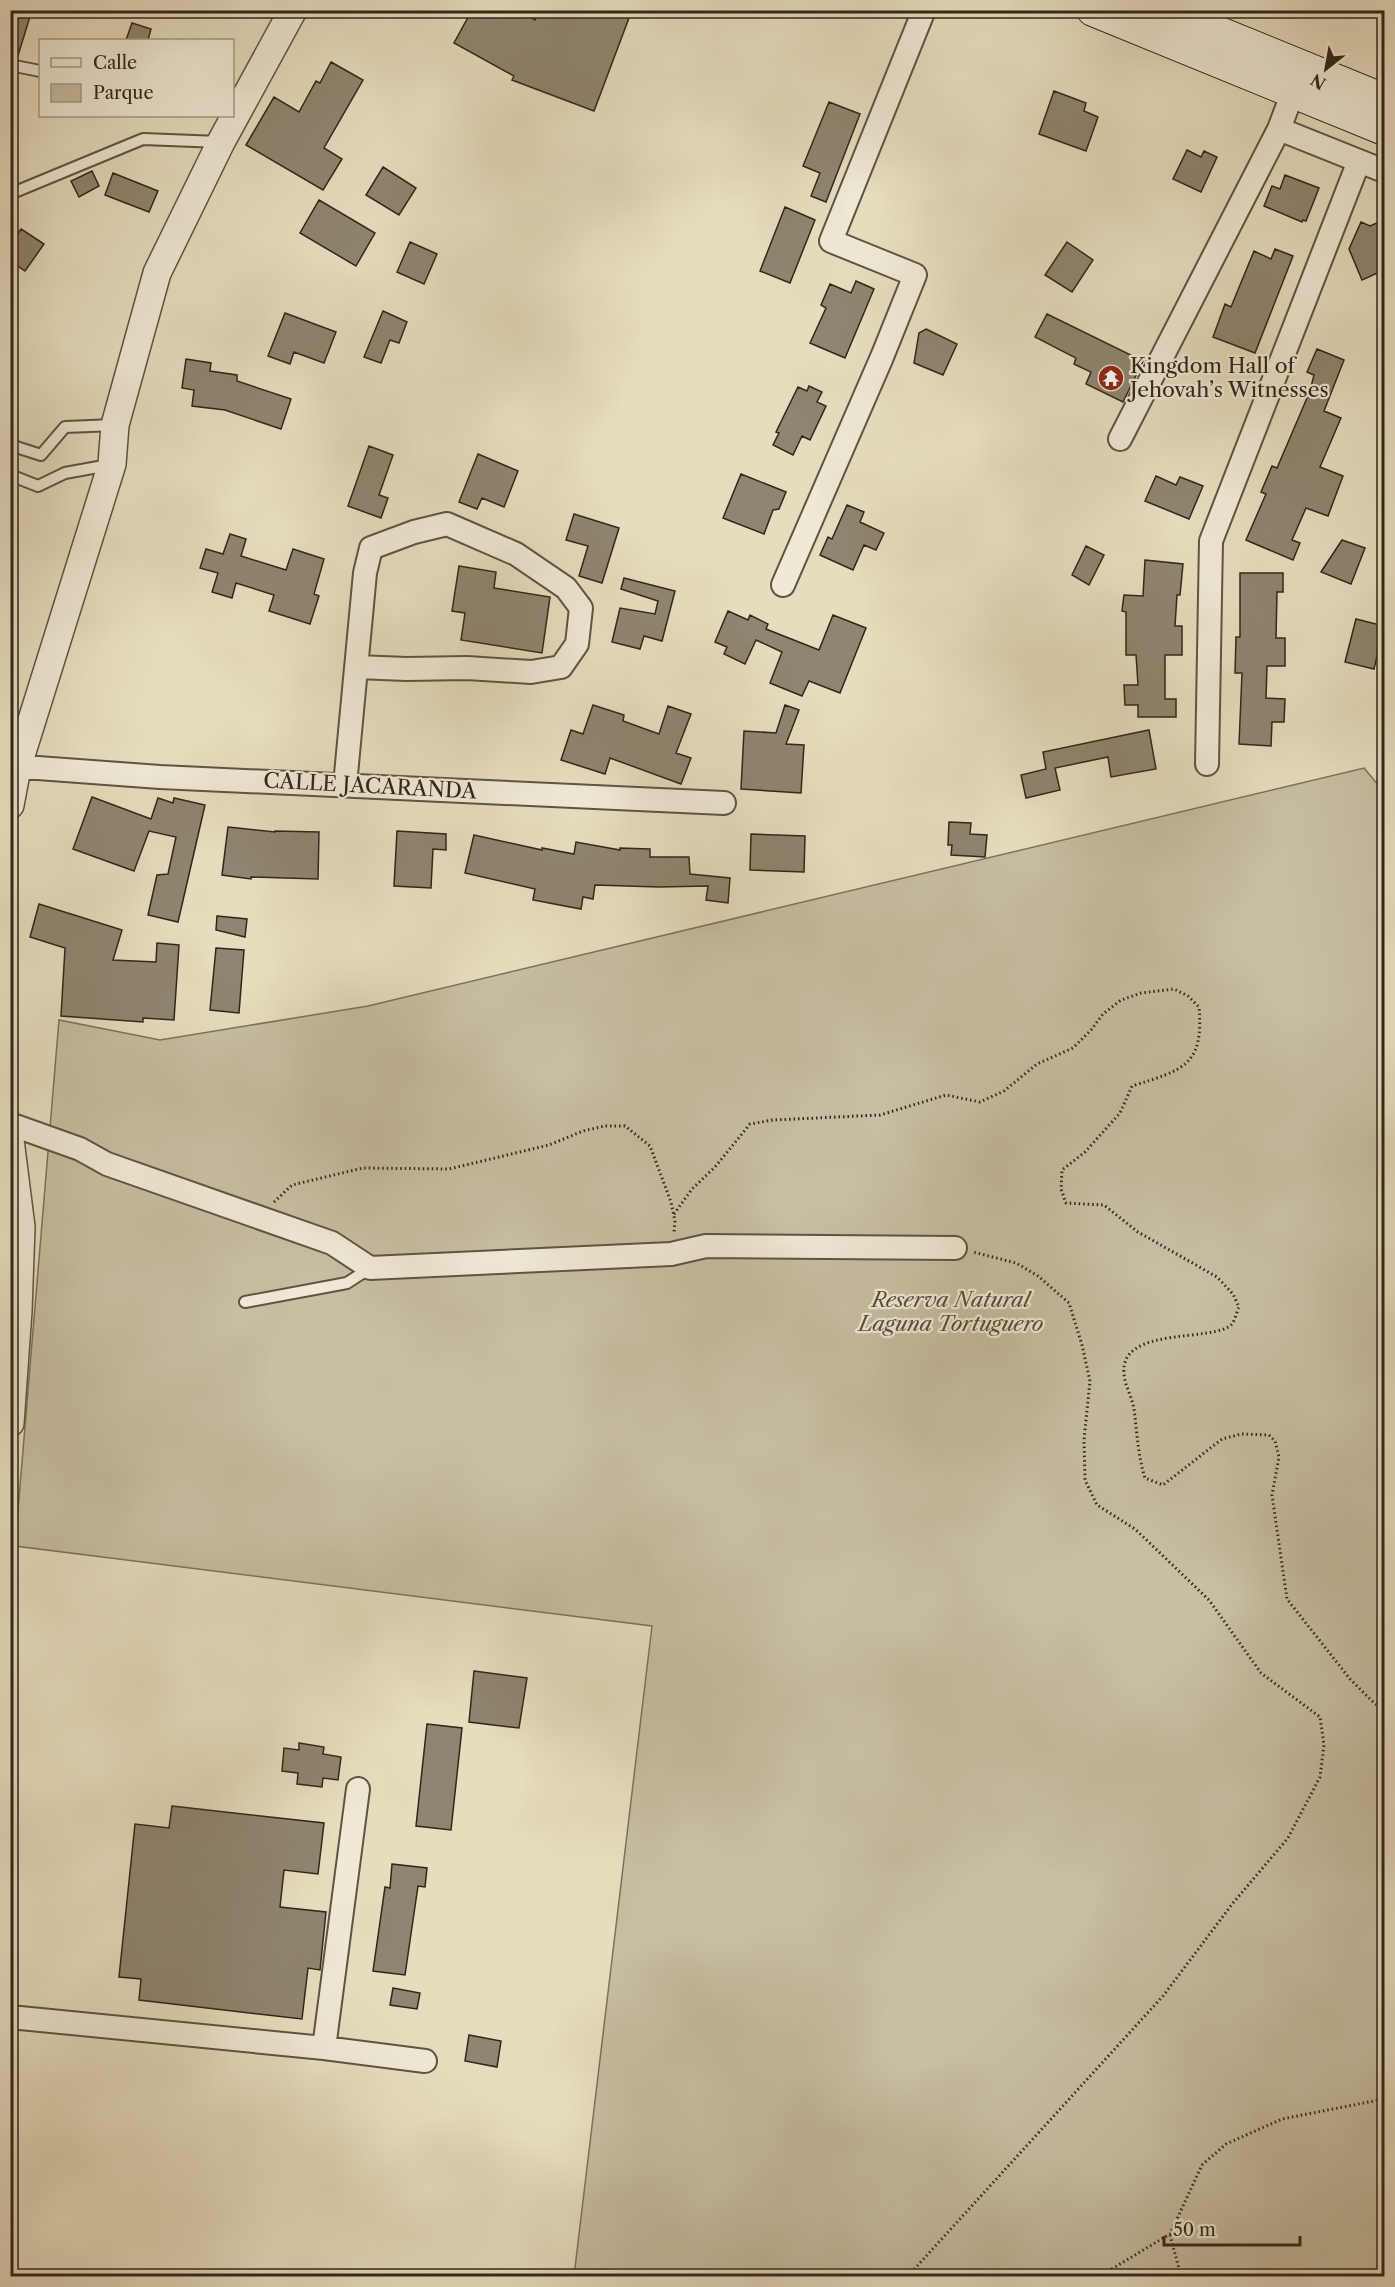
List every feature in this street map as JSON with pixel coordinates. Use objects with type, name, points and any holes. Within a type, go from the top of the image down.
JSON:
[{"type":"main road","points":[[1094,10],[1141,19],[1293,92],[1384,129]]},
{"type":"main road","points":[[1163,10],[1384,100]]},
{"type":"street","points":[[237,106],[293,10]]},
{"type":"street","points":[[783,585],[915,275],[831,241],[924,10]]},
{"type":"street","points":[[1120,439],[1280,129],[1293,92]]},
{"type":"street","points":[[10,805],[14,771],[112,464],[115,425],[157,273],[232,117]]},
{"type":"street","points":[[1280,129],[1384,171]]},
{"type":"street","points":[[1207,764],[1211,541],[1359,161]]},
{"type":"street","points":[[345,785],[365,573],[371,548],[414,532],[447,524],[516,554],[566,588],[581,608],[577,644],[561,667],[531,672],[467,668],[357,667]]},
{"type":"street","name":"CALLE JACARANDA","points":[[14,771],[724,804]]},
{"type":"street","points":[[10,1124],[80,1149],[107,1164],[332,1243],[370,1268],[671,1254],[706,1246],[955,1248]]},
{"type":"street","points":[[10,1140],[21,1227],[10,1423]]},
{"type":"street","points":[[324,2048],[358,1789]]},
{"type":"street","points":[[10,2017],[324,2048],[425,2061]]},
{"type":"lane","points":[[10,65],[39,71]]},
{"type":"lane","points":[[10,194],[143,139],[220,142]]},
{"type":"lane","points":[[10,445],[41,455],[65,427],[115,425]]},
{"type":"lane","points":[[10,475],[38,486],[65,473],[112,464]]},
{"type":"lane","points":[[246,1302],[346,1283],[370,1268]]},
{"type":"path","points":[[674,1214],[692,1189],[715,1167],[750,1124],[773,1120],[880,1115],[946,1095],[980,1102],[1004,1091],[1037,1064],[1073,1048],[1103,1014],[1121,1000],[1141,993],[1174,989],[1188,996],[1199,1007],[1200,1022],[1199,1044],[1191,1060],[1172,1072],[1132,1086],[1120,1113],[1085,1152],[1062,1170],[1061,1189],[1066,1203],[1104,1205],[1138,1232],[1217,1277],[1233,1294],[1239,1306],[1232,1323],[1223,1329],[1164,1339],[1137,1348],[1127,1357],[1123,1373],[1133,1404],[1145,1478],[1164,1485],[1222,1439],[1241,1434],[1269,1435],[1275,1441],[1279,1457],[1272,1495],[1287,1599],[1350,1679],[1384,1710]]},
{"type":"path","points":[[264,1219],[275,1201],[292,1185],[363,1168],[449,1169],[549,1145],[583,1131],[605,1126],[625,1126],[650,1146],[674,1214],[671,1254]]},
{"type":"path","points":[[908,2277],[1163,1996],[1233,1904],[1288,1838],[1320,1777],[1324,1745],[1320,1717],[1261,1673],[1209,1600],[1135,1529],[1097,1505],[1085,1480],[1084,1440],[1090,1381],[1082,1345],[1068,1303],[1038,1276],[1016,1263],[955,1248]]},
{"type":"path","points":[[1100,2277],[1170,2234],[1203,2164],[1226,2144],[1282,2119],[1384,2099]]},
{"type":"path","points":[[1170,2234],[1181,2277]]},
{"type":"path","points":[[998,2277],[1005,2273],[1035,2274],[1039,2277]]},
{"type":"green space","name":"Reserva Natural Laguna Tortuguero","points":[[1364,768],[1384,792],[1384,2276],[574,2276],[652,1626],[15,1546],[59,1020],[160,1040],[368,1006]]},
{"type":"building","points":[[10,10],[32,10],[17,59],[10,58]]},
{"type":"building","points":[[472,10],[517,10],[535,20],[538,10],[632,10],[594,111],[512,80],[514,76],[454,43]]},
{"type":"building","points":[[132,23],[151,29],[148,39],[126,39]]},
{"type":"building","points":[[331,62],[363,80],[324,148],[342,159],[323,190],[246,145],[274,97],[299,112],[316,81],[320,83]]},
{"type":"building","points":[[1054,91],[1086,103],[1084,111],[1098,117],[1086,151],[1039,134]]},
{"type":"building","points":[[829,102],[860,114],[826,202],[811,196],[820,173],[803,166]]},
{"type":"building","points":[[1187,150],[1201,157],[1204,151],[1217,157],[1201,192],[1173,179]]},
{"type":"building","points":[[383,167],[416,188],[399,215],[366,195]]},
{"type":"building","points":[[92,171],[99,186],[79,197],[71,181]]},
{"type":"building","points":[[113,173],[158,191],[149,212],[105,195]]},
{"type":"building","points":[[1285,175],[1319,188],[1306,221],[1302,222],[1264,206],[1272,186],[1280,189]]},
{"type":"building","points":[[319,200],[375,233],[356,266],[300,233]]},
{"type":"building","points":[[785,207],[815,220],[790,283],[760,271]]},
{"type":"building","points":[[1384,220],[1384,270],[1362,280],[1349,249],[1361,222],[1370,226]]},
{"type":"building","points":[[21,229],[44,244],[25,271],[10,261],[10,245]]},
{"type":"building","points":[[410,242],[437,254],[424,284],[397,272]]},
{"type":"building","points":[[1067,242],[1093,260],[1072,292],[1045,275]]},
{"type":"building","points":[[1275,249],[1293,256],[1255,353],[1213,337],[1225,304],[1231,307],[1254,251],[1271,259]]},
{"type":"building","points":[[856,281],[874,289],[845,358],[810,343],[826,308],[821,305],[830,284],[851,293]]},
{"type":"building","points":[[383,311],[407,322],[399,343],[390,340],[381,363],[364,357]]},
{"type":"building","points":[[285,313],[336,332],[324,363],[294,352],[290,364],[268,356]]},
{"type":"building","points":[[1047,314],[1143,361],[1123,402],[1086,384],[1091,372],[1074,364],[1076,358],[1035,337]]},
{"type":"building","points":[[926,329],[957,344],[943,375],[914,363],[919,333]]},
{"type":"building","points":[[1317,349],[1344,360],[1324,411],[1341,418],[1320,467],[1343,476],[1328,516],[1306,508],[1292,540],[1300,543],[1293,560],[1246,540],[1266,494],[1261,492],[1272,466],[1277,468],[1310,391],[1314,375],[1307,372]]},
{"type":"building","points":[[186,359],[211,363],[210,371],[237,375],[237,381],[291,399],[281,429],[225,410],[192,406],[194,390],[182,388]]},
{"type":"building","points":[[809,386],[822,392],[817,402],[826,406],[810,440],[802,436],[793,455],[773,445],[779,433],[776,432],[798,387],[807,391]]},
{"type":"building","points":[[369,446],[393,455],[379,495],[388,498],[381,518],[348,506]]},
{"type":"building","points":[[478,454],[518,471],[504,507],[482,498],[477,509],[459,502]]},
{"type":"building","points":[[741,474],[786,492],[779,509],[773,510],[764,534],[723,518]]},
{"type":"building","points":[[1156,476],[1176,485],[1180,477],[1203,486],[1189,519],[1145,501]]},
{"type":"building","points":[[847,505],[864,512],[860,522],[884,533],[876,550],[864,545],[853,570],[820,555],[828,537],[832,539]]},
{"type":"building","points":[[574,514],[619,528],[602,583],[579,576],[588,546],[566,540]]},
{"type":"building","points":[[230,534],[246,539],[241,556],[286,570],[293,549],[324,559],[314,594],[319,596],[310,624],[269,611],[274,595],[236,583],[232,598],[212,592],[218,573],[200,568],[206,549],[223,554]]},
{"type":"building","points":[[1342,540],[1365,548],[1351,584],[1321,572]]},
{"type":"building","points":[[1086,546],[1104,555],[1089,585],[1072,575]]},
{"type":"building","points":[[1145,560],[1183,564],[1180,595],[1177,595],[1175,626],[1182,626],[1182,655],[1165,655],[1165,699],[1176,699],[1176,717],[1138,717],[1138,705],[1125,705],[1124,685],[1138,685],[1136,655],[1126,655],[1126,612],[1122,611],[1124,595],[1143,596]]},
{"type":"building","points":[[459,566],[496,572],[494,588],[550,597],[542,653],[461,640],[465,613],[452,611]]},
{"type":"building","points":[[1240,573],[1283,573],[1283,592],[1277,592],[1276,638],[1285,638],[1285,666],[1267,666],[1266,698],[1285,699],[1284,722],[1272,722],[1271,746],[1239,744],[1242,673],[1235,673],[1236,637],[1240,637]]},
{"type":"building","points":[[624,578],[675,591],[662,641],[644,636],[640,649],[612,642],[620,608],[655,614],[658,601],[621,589]]},
{"type":"building","points":[[728,611],[748,620],[750,615],[768,624],[766,629],[819,650],[833,615],[866,628],[840,693],[809,681],[802,696],[770,683],[782,652],[756,640],[745,664],[724,654],[727,647],[715,642]]},
{"type":"building","points":[[1356,619],[1384,626],[1374,669],[1345,662]]},
{"type":"building","points":[[593,705],[624,715],[623,721],[659,734],[668,706],[691,714],[676,753],[691,758],[681,784],[610,758],[605,774],[561,760],[571,730],[583,734]]},
{"type":"building","points":[[785,705],[799,710],[786,744],[804,745],[801,793],[741,789],[744,731],[776,733]]},
{"type":"building","points":[[1149,730],[1156,769],[1111,777],[1108,757],[1055,768],[1060,790],[1026,798],[1021,775],[1046,769],[1043,752]]},
{"type":"building","points":[[92,797],[151,819],[158,798],[173,803],[174,798],[205,805],[178,922],[148,915],[157,875],[168,874],[176,837],[149,831],[134,871],[73,849]]},
{"type":"building","points":[[949,822],[971,823],[970,834],[987,835],[985,857],[951,855],[952,845],[948,845]]},
{"type":"building","points":[[228,827],[275,832],[319,832],[318,879],[251,877],[251,879],[222,875]]},
{"type":"building","points":[[397,831],[446,834],[446,850],[433,849],[431,888],[394,886]]},
{"type":"building","points":[[751,834],[805,836],[804,872],[750,870]]},
{"type":"building","points":[[474,835],[542,850],[542,848],[574,854],[576,842],[620,850],[620,848],[650,849],[650,857],[689,857],[690,874],[730,878],[728,903],[706,900],[708,886],[595,885],[593,899],[583,897],[581,909],[533,900],[535,889],[465,873]]},
{"type":"building","points":[[39,904],[122,930],[113,960],[156,962],[157,943],[179,945],[174,1020],[143,1018],[143,1022],[61,1016],[65,948],[30,937]]},
{"type":"building","points":[[217,916],[247,919],[245,937],[216,930]]},
{"type":"building","points":[[216,948],[244,950],[239,1013],[210,1010]]},
{"type":"building","points":[[474,1671],[527,1678],[519,1728],[469,1722]]},
{"type":"building","points":[[427,1724],[462,1728],[451,1830],[416,1826]]},
{"type":"building","points":[[299,1743],[324,1747],[323,1754],[341,1757],[338,1780],[323,1778],[322,1787],[297,1784],[298,1773],[282,1771],[284,1748],[299,1750]]},
{"type":"building","points":[[172,1806],[324,1823],[318,1874],[284,1870],[280,1907],[326,1912],[320,1970],[308,1968],[302,2019],[139,2000],[141,1979],[119,1977],[135,1824],[169,1828]]},
{"type":"building","points":[[392,1864],[427,1868],[425,1887],[418,1886],[405,1975],[373,1971],[385,1887],[390,1888]]},
{"type":"building","points":[[393,1988],[420,1993],[417,2009],[390,2005]]},
{"type":"building","points":[[469,2035],[501,2041],[497,2067],[465,2061]]},
{"type":"place","name":"Kingdom Hall of Jehovah’s Witnesses","points":[[1111,378]]}]
